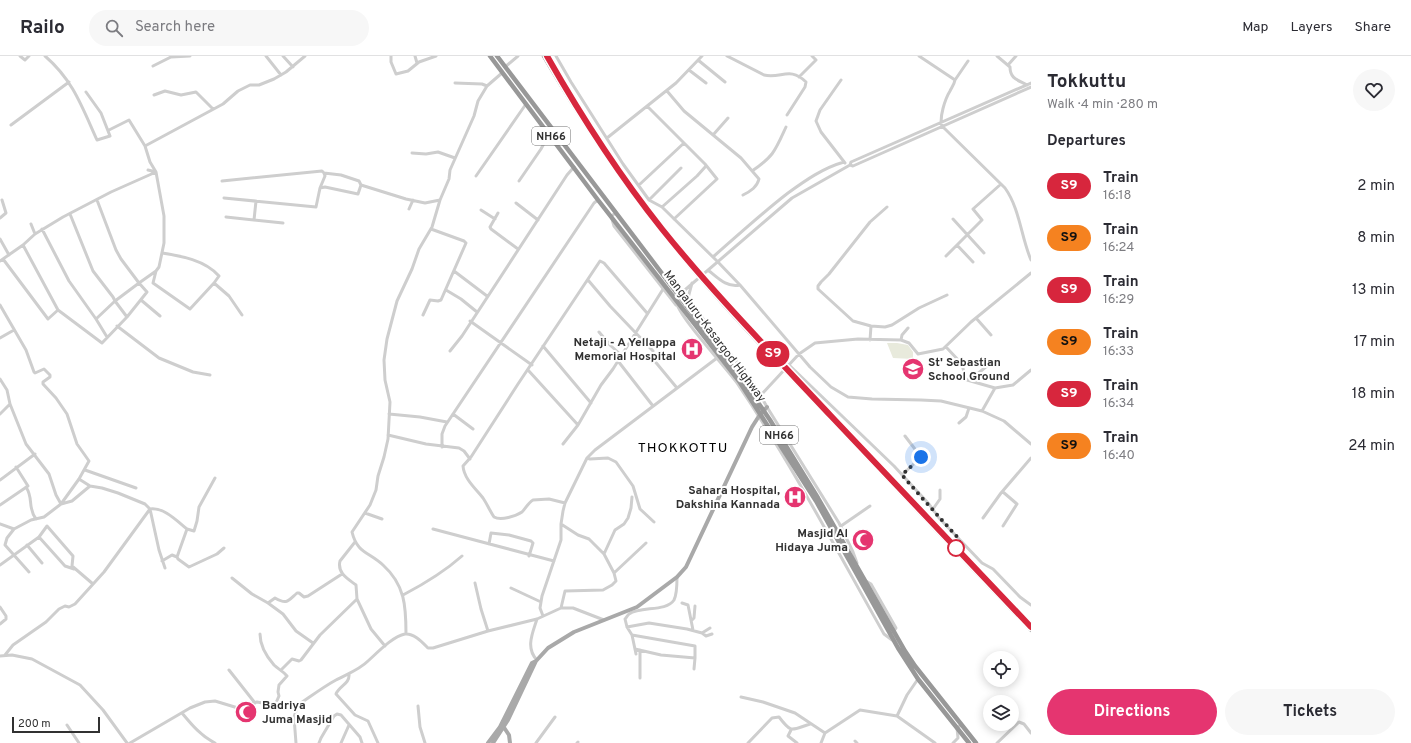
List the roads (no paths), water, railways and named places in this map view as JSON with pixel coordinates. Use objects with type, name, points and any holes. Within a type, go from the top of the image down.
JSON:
[{"type":"highway","name":"Mangaluru-Kasargod Highway","points":[[490,56],[664,287],[679,295]]},
{"type":"highway","name":"Mangaluru-Kasargod Highway","points":[[497,56],[679,295],[754,402],[847,553],[894,641],[918,679],[976,743]]},
{"type":"highway","name":"Mangaluru-Kasargod Highway","points":[[847,553],[865,580],[915,666],[959,726],[969,743]]},
{"type":"main road","points":[[493,743],[525,674],[532,663],[548,648],[574,632],[604,620],[629,613],[649,600],[677,577],[688,563],[752,427],[767,407]]},
{"type":"main road","points":[[488,743],[502,726]]},
{"type":"main road","points":[[502,726],[509,735],[510,743]]},
{"type":"street","points":[[20,56],[25,60],[29,56]]},
{"type":"street","points":[[45,56],[58,67],[78,96],[97,140],[110,136],[109,130],[101,113],[86,92]]},
{"type":"street","points":[[153,66],[171,57],[190,56]]},
{"type":"street","points":[[266,56],[281,75]]},
{"type":"street","points":[[284,56],[293,67]]},
{"type":"street","points":[[145,146],[223,104],[238,91],[250,85],[259,85],[281,75],[305,56]]},
{"type":"street","points":[[391,56],[391,62],[396,74],[408,70],[417,63],[436,56]]},
{"type":"street","points":[[415,56],[417,63]]},
{"type":"street","points":[[505,67],[518,56]]},
{"type":"street","points":[[556,56],[607,138],[649,200],[662,207],[718,261],[799,354],[831,387],[848,397],[934,401],[982,411],[1004,421],[1030,442]]},
{"type":"street","points":[[607,138],[667,91],[702,56]]},
{"type":"street","points":[[727,56],[764,75],[771,77],[787,73],[799,77],[806,82],[805,87],[787,115]]},
{"type":"street","points":[[799,77],[816,60],[812,56]]},
{"type":"street","points":[[920,56],[955,80]]},
{"type":"street","points":[[997,56],[1010,67],[1012,77],[1027,84]]},
{"type":"street","points":[[1008,65],[1016,56]]},
{"type":"street","points":[[698,60],[725,82]]},
{"type":"street","points":[[968,61],[949,92],[942,110],[941,124],[1009,193],[1014,204],[1025,247],[1031,260]]},
{"type":"street","points":[[689,70],[706,83]]},
{"type":"street","points":[[406,634],[406,604],[399,585],[383,565],[361,550],[355,542],[352,532],[365,513],[376,490],[378,476],[384,457],[388,435],[390,402],[385,380],[384,360],[387,339],[397,300],[419,249],[431,229],[440,200],[449,179],[450,170],[474,116],[478,101],[487,86],[502,73]]},
{"type":"street","points":[[841,80],[820,110],[816,121],[821,132],[844,162],[849,166]]},
{"type":"street","points":[[11,125],[69,82]]},
{"type":"street","points":[[455,83],[482,84],[487,86]]},
{"type":"street","points":[[941,124],[1031,83]]},
{"type":"street","points":[[677,306],[679,295],[792,198],[849,166],[851,162],[1031,87]]},
{"type":"street","points":[[667,91],[684,111],[741,158],[759,179],[758,184],[751,191],[743,195]]},
{"type":"street","points":[[154,95],[165,92],[181,95],[196,92],[213,109]]},
{"type":"street","points":[[476,176],[526,104]]},
{"type":"street","points":[[648,106],[706,166],[716,179],[674,219]]},
{"type":"street","points":[[713,135],[728,118]]},
{"type":"street","points":[[109,130],[129,120],[145,146],[150,162],[156,172],[164,216],[164,243],[159,267],[156,271],[153,283],[190,309],[214,283],[218,276],[206,266],[181,256],[162,253]]},
{"type":"street","points":[[752,171],[766,161],[775,152],[786,127]]},
{"type":"street","points":[[519,181],[541,150],[549,134]]},
{"type":"street","points":[[639,186],[684,143]]},
{"type":"street","points":[[412,153],[426,154],[438,152],[455,158]]},
{"type":"street","points":[[713,257],[760,215],[801,184],[823,170],[844,162]]},
{"type":"street","points":[[662,207],[706,166]]},
{"type":"street","points":[[450,351],[462,336],[470,321],[518,248],[574,167]]},
{"type":"street","points":[[649,200],[681,168]]},
{"type":"street","points":[[148,170],[156,172]]},
{"type":"street","points":[[222,181],[322,171],[324,173],[341,175],[359,181],[361,184],[406,199],[425,202],[440,200]]},
{"type":"street","points":[[58,310],[48,319],[2,260],[42,229],[97,200],[156,172]]},
{"type":"street","points":[[224,198],[316,207],[320,188],[325,176],[324,173]]},
{"type":"street","points":[[320,188],[325,187],[358,194],[361,184]]},
{"type":"street","points":[[946,256],[982,220],[973,209],[1001,184]]},
{"type":"street","points":[[0,218],[6,213],[2,200]]},
{"type":"street","points":[[23,245],[58,310],[102,343],[147,292],[121,259],[116,250],[97,200]]},
{"type":"street","points":[[409,209],[413,200]]},
{"type":"street","points":[[442,447],[443,430],[447,422],[593,205],[598,200]]},
{"type":"street","points":[[254,220],[256,201]]},
{"type":"street","points":[[516,203],[538,220]]},
{"type":"street","points":[[887,207],[870,222],[818,286],[818,289],[853,321],[871,326],[885,327],[892,325],[920,308],[948,295]]},
{"type":"street","points":[[482,210],[495,219]]},
{"type":"street","points":[[611,216],[616,212]]},
{"type":"street","points":[[70,214],[93,271],[126,317]]},
{"type":"street","points":[[498,214],[490,227],[518,248]]},
{"type":"street","points":[[226,217],[283,224]]},
{"type":"street","points":[[953,219],[984,252]]},
{"type":"street","points":[[31,224],[35,234]]},
{"type":"street","points":[[42,229],[69,281],[107,337]]},
{"type":"street","points":[[422,315],[430,300],[439,301],[446,290],[466,242],[431,229]]},
{"type":"street","points":[[0,239],[8,255]]},
{"type":"street","points":[[957,245],[973,262]]},
{"type":"street","points":[[565,503],[549,499],[533,500],[521,512],[503,519],[496,519],[484,499],[470,484],[463,466],[470,459],[598,264],[602,261],[647,313]]},
{"type":"street","points":[[708,270],[725,284],[734,286],[740,285]]},
{"type":"street","points":[[96,320],[115,301],[156,271]]},
{"type":"street","points":[[454,271],[487,296]]},
{"type":"street","points":[[761,395],[788,364],[799,354],[816,343],[858,340],[901,340],[909,343],[918,354],[943,349],[976,318],[1031,272]]},
{"type":"street","points":[[1027,276],[1031,279]]},
{"type":"street","points":[[588,280],[610,306],[653,351]]},
{"type":"street","points":[[688,299],[693,282]]},
{"type":"street","points":[[214,283],[229,296],[242,315]]},
{"type":"street","points":[[563,444],[578,425],[601,385],[618,361],[664,287],[736,382],[759,416],[793,472],[884,634],[894,641]]},
{"type":"street","points":[[446,290],[461,299],[477,312]]},
{"type":"street","points":[[679,295],[688,299],[761,395],[840,526],[853,552],[857,567]]},
{"type":"street","points":[[140,300],[160,316]]},
{"type":"street","points":[[0,305],[26,350],[34,372],[35,373],[44,369],[50,375],[50,377],[42,384],[56,398],[67,414],[76,444],[89,461],[85,470],[61,504],[44,517],[14,528],[7,538],[5,545],[29,572]]},
{"type":"street","points":[[976,318],[991,335]]},
{"type":"street","points":[[470,321],[532,365]]},
{"type":"street","points":[[117,326],[158,358],[193,372],[210,375]]},
{"type":"street","points":[[870,340],[871,326]]},
{"type":"street","points":[[901,340],[902,335],[908,328]]},
{"type":"street","points":[[0,338],[14,330]]},
{"type":"street","points":[[599,332],[621,355]]},
{"type":"street","points":[[543,346],[591,403]]},
{"type":"street","points":[[946,347],[962,364],[965,377],[994,388],[1013,385],[1031,370]]},
{"type":"street","points":[[543,616],[540,608],[540,602],[561,540],[561,524],[565,503],[587,458],[593,451],[717,358]]},
{"type":"street","points":[[653,359],[677,388]]},
{"type":"street","points":[[618,361],[653,406]]},
{"type":"street","points":[[970,380],[993,362]]},
{"type":"street","points":[[788,364],[902,475],[933,509],[939,518],[982,563],[993,569],[1020,597],[1031,605]]},
{"type":"street","points":[[528,370],[578,425]]},
{"type":"street","points":[[0,379],[7,390],[10,404],[26,444],[49,474],[56,495],[61,504]]},
{"type":"street","points":[[982,411],[994,388]]},
{"type":"street","points":[[0,414],[10,404]]},
{"type":"street","points":[[959,423],[966,417],[969,408]]},
{"type":"street","points":[[389,414],[420,417],[447,422]]},
{"type":"street","points":[[453,414],[473,429]]},
{"type":"street","points":[[388,435],[442,447],[459,448],[464,451],[470,459]]},
{"type":"street","points":[[902,475],[921,457],[905,436]]},
{"type":"street","points":[[0,480],[35,454]]},
{"type":"street","points":[[587,458],[594,460],[608,458],[616,462],[633,486],[640,509],[654,522]]},
{"type":"street","points":[[983,518],[1001,493],[1031,458]]},
{"type":"street","points":[[16,467],[28,486],[26,487],[30,492],[30,507],[36,519]]},
{"type":"street","points":[[85,470],[136,488]]},
{"type":"street","points":[[150,509],[165,513],[187,529],[194,531],[199,507],[215,478]]},
{"type":"street","points":[[79,479],[90,486],[118,493],[145,504],[150,509],[165,568]]},
{"type":"street","points":[[61,504],[72,500],[90,486]]},
{"type":"street","points":[[0,505],[26,487]]},
{"type":"street","points":[[933,509],[940,499],[940,490]]},
{"type":"street","points":[[1003,492],[1017,504],[1003,526]]},
{"type":"street","points":[[604,554],[615,530],[624,524],[628,518],[632,497]]},
{"type":"street","points":[[840,526],[870,506]]},
{"type":"street","points":[[5,655],[13,645],[46,622],[59,609],[75,604],[104,572],[150,509]]},
{"type":"street","points":[[365,513],[382,519]]},
{"type":"street","points":[[44,517],[48,526],[72,556],[72,566],[93,584]]},
{"type":"street","points":[[0,524],[14,528]]},
{"type":"street","points":[[561,524],[578,535],[589,539],[604,554],[614,573],[616,581],[606,589],[565,591],[561,608]]},
{"type":"street","points":[[0,565],[39,537],[48,526]]},
{"type":"street","points":[[177,557],[187,529]]},
{"type":"street","points":[[433,529],[530,556],[554,561]]},
{"type":"street","points":[[488,544],[491,533],[509,535],[523,539],[533,543],[530,556]]},
{"type":"street","points":[[39,537],[65,566],[75,569]]},
{"type":"street","points":[[355,542],[339,563],[342,574],[356,585],[357,599],[371,629],[385,646]]},
{"type":"street","points":[[614,573],[646,543]]},
{"type":"street","points":[[28,545],[42,563]]},
{"type":"street","points":[[162,561],[172,555],[190,567],[217,554],[224,548]]},
{"type":"street","points":[[403,595],[452,565],[462,556]]},
{"type":"street","points":[[268,603],[275,598],[282,602],[286,602],[298,593],[304,598],[342,574]]},
{"type":"street","points":[[636,654],[632,636],[625,619],[629,613],[650,608],[666,607],[674,600],[677,589],[677,577]]},
{"type":"street","points":[[232,578],[252,594],[283,614],[296,631],[313,643]]},
{"type":"street","points":[[475,583],[488,631]]},
{"type":"street","points":[[511,588],[540,602]]},
{"type":"street","points":[[281,670],[292,659],[299,661],[301,660],[320,635],[357,599]]},
{"type":"street","points":[[682,603],[688,605],[694,630]]},
{"type":"street","points":[[692,620],[694,618],[695,606]]},
{"type":"street","points":[[0,607],[6,616],[6,619],[0,624]]},
{"type":"street","points":[[0,656],[12,655],[32,659],[80,685],[103,710],[128,743],[205,702],[215,702],[238,708],[254,703],[285,707],[298,705],[335,680],[349,674],[366,663],[385,646],[401,635],[412,634],[421,640],[428,648],[433,648],[488,631],[537,619],[561,608],[573,608],[604,620]]},
{"type":"street","points":[[536,660],[530,645],[531,636],[537,619]]},
{"type":"street","points":[[627,627],[649,623],[694,630],[706,636],[712,634]]},
{"type":"street","points":[[702,633],[710,628]]},
{"type":"street","points":[[260,634],[260,640],[268,657],[286,676],[279,685],[279,696],[275,705]]},
{"type":"street","points":[[632,636],[695,646],[694,669]]},
{"type":"street","points":[[635,649],[661,655],[695,658]]},
{"type":"street","points":[[640,650],[640,678]]},
{"type":"street","points":[[229,670],[254,703]]},
{"type":"street","points":[[349,674],[348,680],[336,694],[355,715],[368,721],[378,743]]},
{"type":"street","points":[[897,716],[907,695],[918,679]]},
{"type":"street","points":[[741,697],[763,702],[795,713],[825,733]]},
{"type":"street","points":[[296,743],[294,717],[298,705]]},
{"type":"street","points":[[418,706],[420,726],[425,743]]},
{"type":"street","points":[[821,743],[825,733],[860,710],[897,716],[934,743]]},
{"type":"street","points":[[182,713],[197,730],[206,738],[215,743]]},
{"type":"street","points":[[319,743],[334,716],[337,714],[341,715],[360,737],[362,743]]},
{"type":"street","points":[[536,743],[555,717]]},
{"type":"street","points":[[748,743],[772,718],[779,717],[787,728],[791,730]]},
{"type":"street","points":[[997,743],[1019,722],[1024,724],[1031,733]]},
{"type":"street","points":[[797,743],[788,736],[791,730],[810,724]]},
{"type":"street","points":[[67,725],[79,743]]},
{"type":"street","points":[[341,743],[349,725]]},
{"type":"street","points":[[953,743],[958,738],[959,726]]},
{"type":"railway","points":[[543,56],[570,101],[613,166],[643,209],[678,253],[759,344],[1031,631]]},
{"type":"train","name":"S9","points":[[547,56],[568,92],[613,162],[682,253],[750,329],[1031,627]]},
{"type":"place","name":"Netaji - A Yellappa Memorial Hospital","points":[[692,349]]},
{"type":"place","name":"St' Sebastian School Ground","points":[[913,369]]},
{"type":"place","name":"Sahara Hospital, Dakshina Kannada","points":[[795,497]]},
{"type":"place","name":"Masjid Al Hidaya Juma","points":[[863,540]]},
{"type":"place","name":"Badriya Juma Masjid","points":[[246,712]]},
{"type":"district","name":"THOKKOTTU","points":[[683,447]]}]
